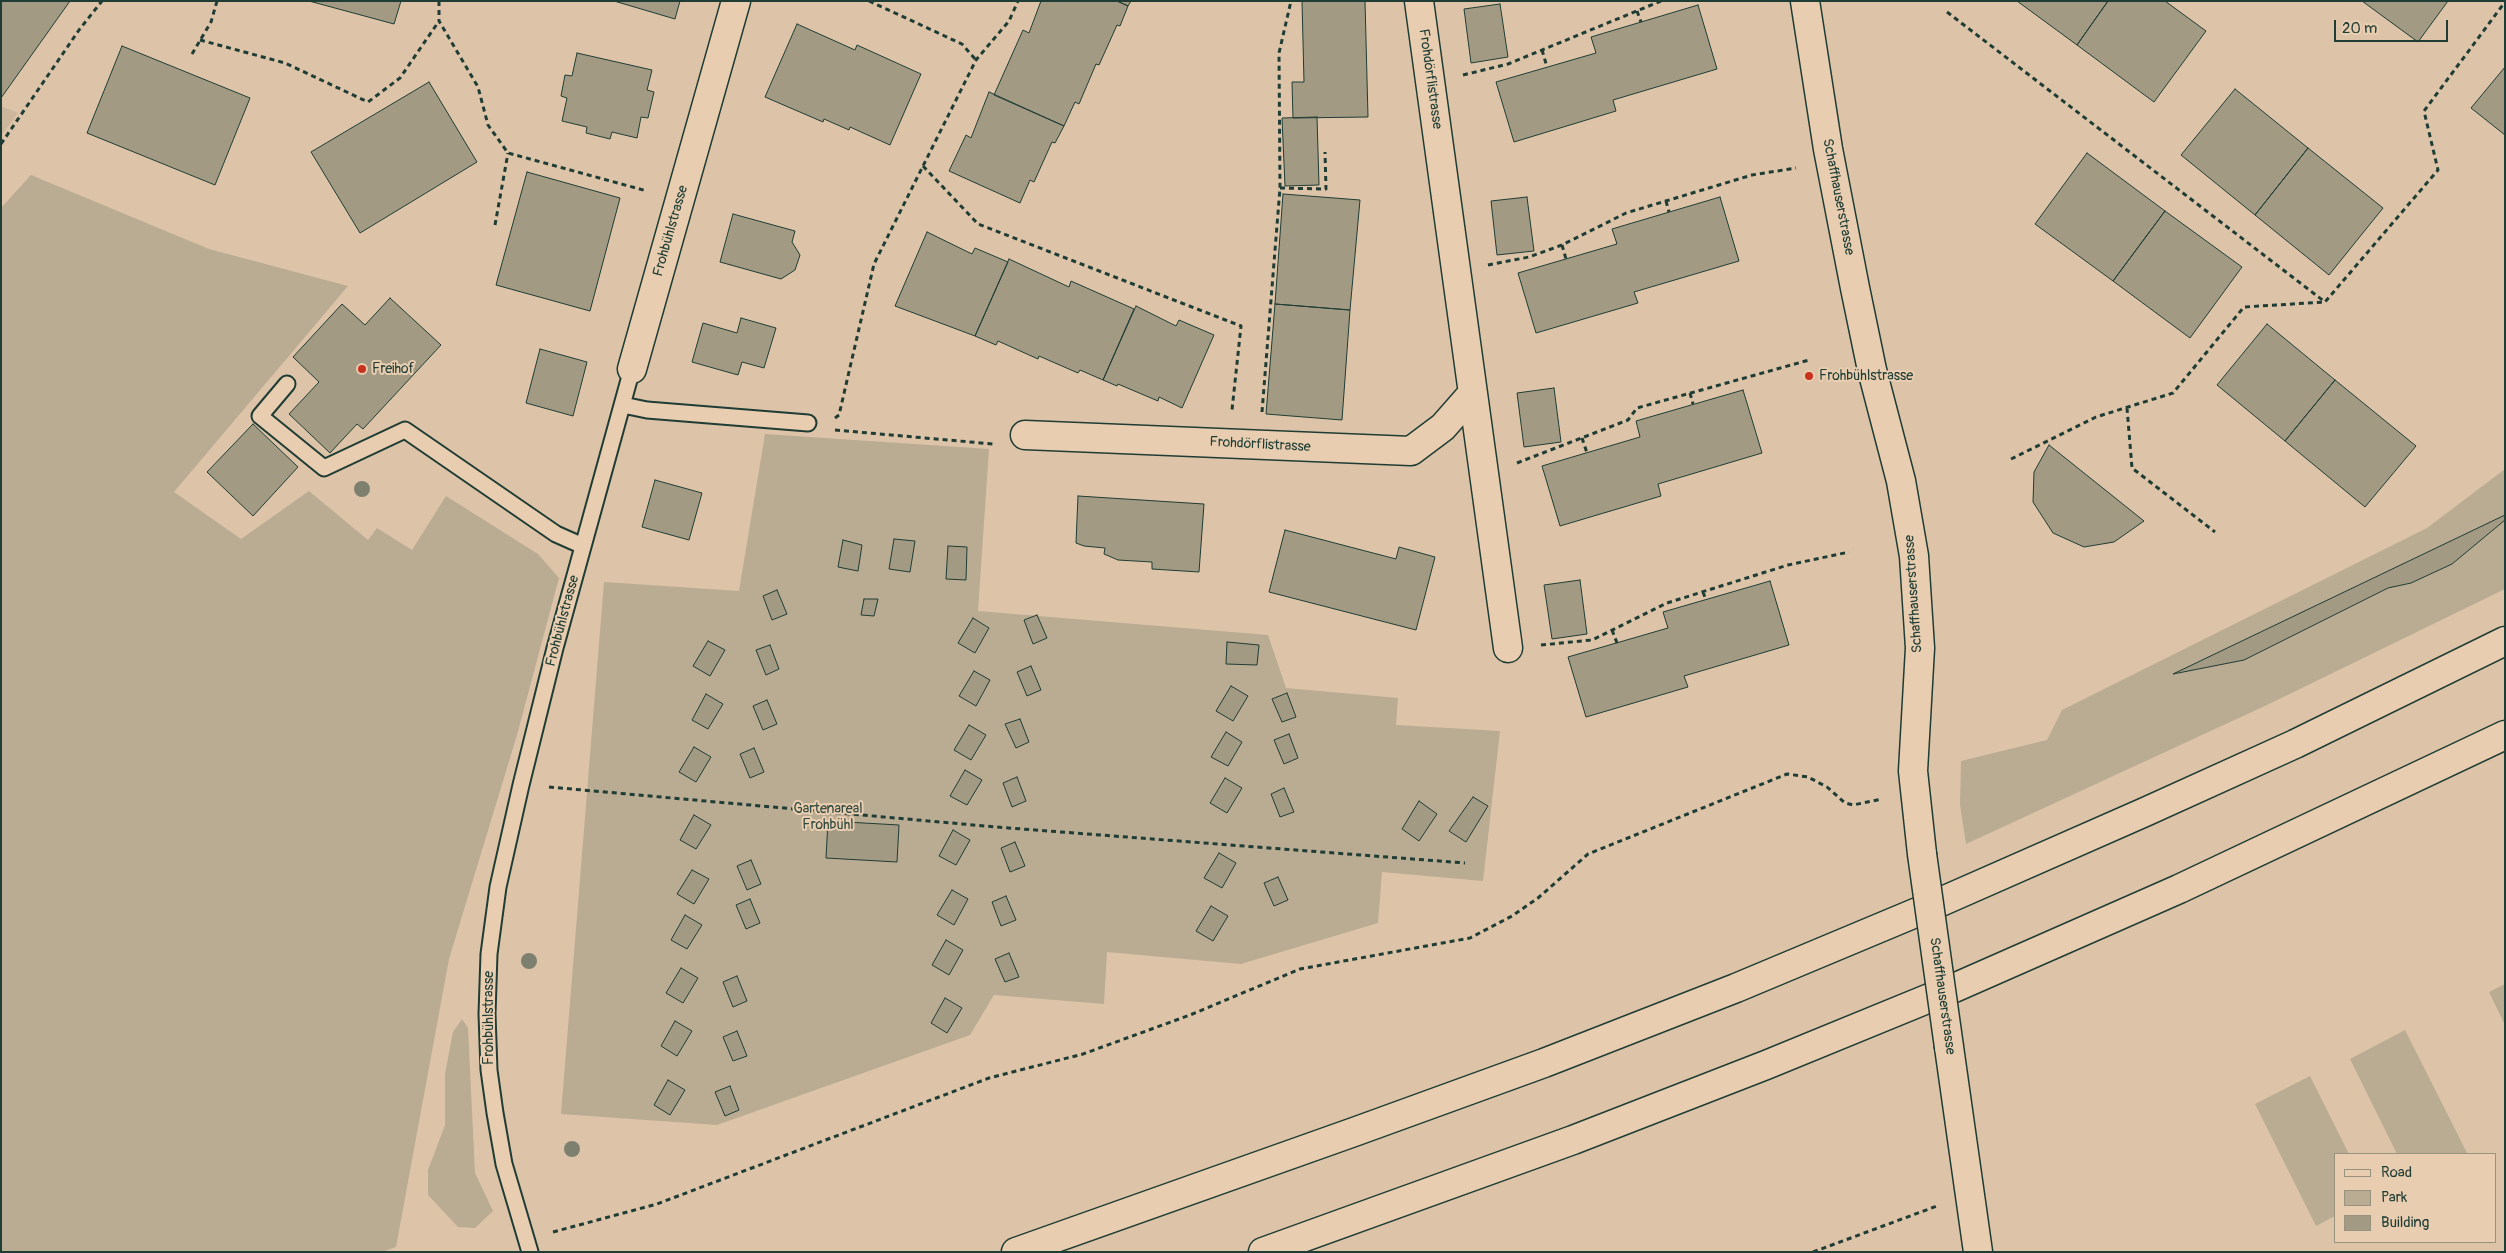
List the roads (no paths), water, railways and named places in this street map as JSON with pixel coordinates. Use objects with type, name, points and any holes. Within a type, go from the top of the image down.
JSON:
[{"type":"main road","name":"Frohbühlstrasse","points":[[632,370],[736,1]]},
{"type":"main road","name":"Frohdörflistrasse","points":[[1419,1],[1508,648]]},
{"type":"main road","name":"Schaffhauserstrasse","points":[[1805,1],[1828,148],[1855,288],[1872,370],[1901,481],[1914,556],[1920,648],[1914,732],[1915,793],[1978,1252]]},
{"type":"main road","name":"Frohdörflistrasse","points":[[1025,435],[1411,451],[1443,427],[1472,394]]},
{"type":"main road","points":[[1016,1252],[1444,1099],[1745,984],[1920,911],[2145,812],[2294,744],[2505,641]]},
{"type":"main road","points":[[1263,1252],[1582,1137],[1766,1065],[1954,988],[2179,889],[2505,735]]},
{"type":"lane","name":"Frohbühlstrasse","points":[[528,1246],[504,1164],[494,1113],[489,1070],[487,1014],[490,954],[498,887],[521,785],[583,546],[632,370]]},
{"type":"lane","points":[[287,384],[260,416],[324,468],[405,430],[556,534],[583,546]]},
{"type":"lane","points":[[623,405],[647,410],[808,423]]},
{"type":"place","name":"Freihof","points":[[362,369]]},
{"type":"place","name":"Frohbühlstrasse","points":[[1809,376]]},
{"type":"park label","name":"Gartenareal Frohbühl","points":[[828,818]]}]
